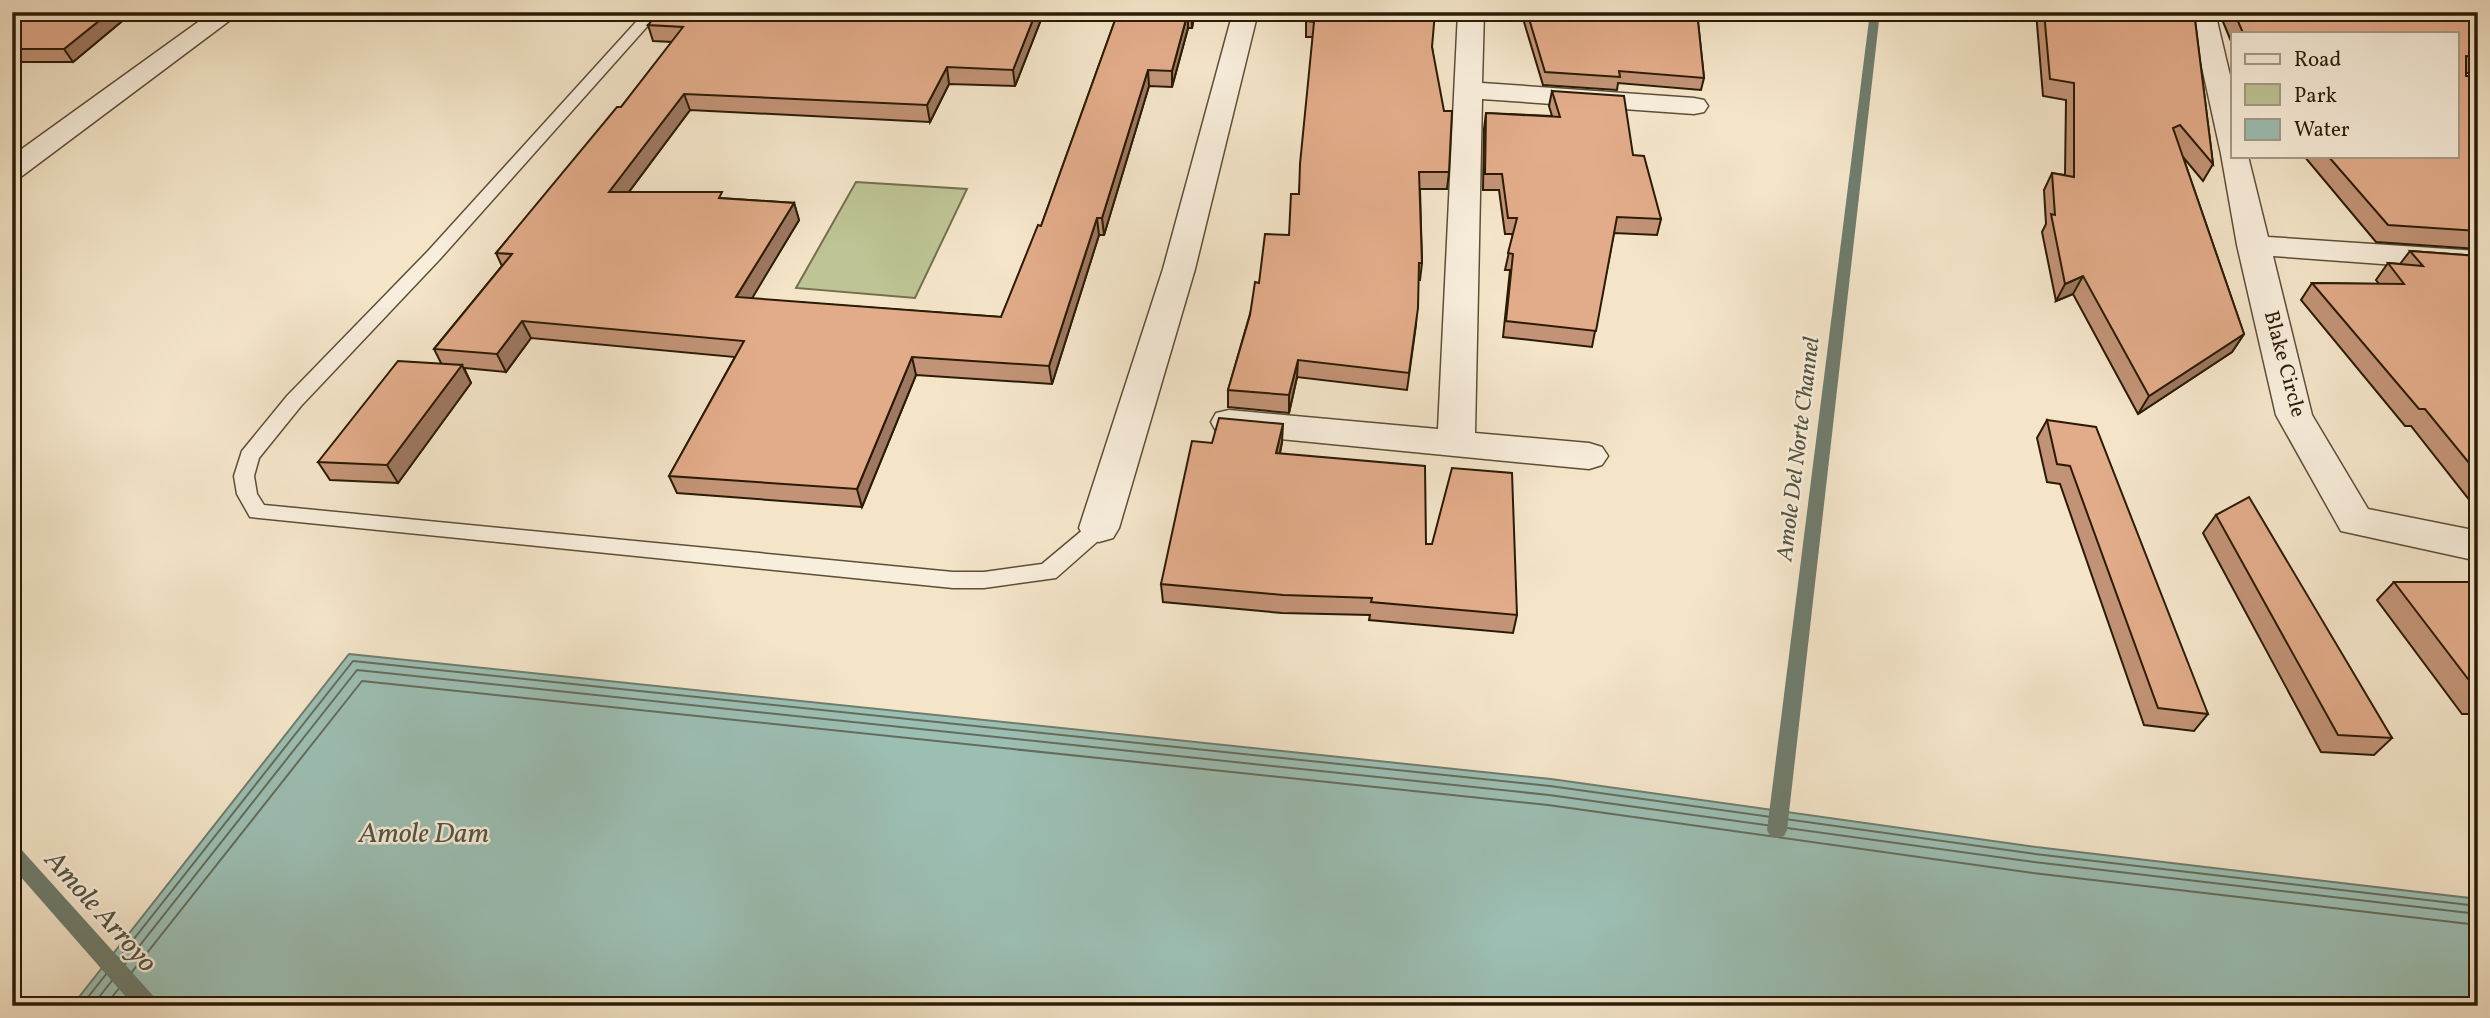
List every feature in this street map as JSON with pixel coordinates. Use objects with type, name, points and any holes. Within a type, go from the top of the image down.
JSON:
[{"type":"street","points":[[12,170],[229,12]]},
{"type":"street","points":[[1099,528],[1179,269],[1246,12]]},
{"type":"street","points":[[1456,443],[1471,12]]},
{"type":"street","points":[[2202,12],[2224,69],[2231,132]]},
{"type":"street","points":[[1468,90],[1695,106]]},
{"type":"street","name":"Blake Circle","points":[[2234,158],[2294,415],[2355,521],[2478,546]]},
{"type":"street","points":[[2253,245],[2478,261]]},
{"type":"street","points":[[1220,421],[1590,456]]},
{"type":"lane","points":[[653,12],[434,255],[294,401],[249,456],[244,475],[247,494],[257,512],[953,580],[984,580],[1048,572],[1099,528]]},
{"type":"green space","points":[[856,182],[967,189],[915,298],[796,288]]},
{"type":"water","name":"Amole Dam","points":[[349,654],[1551,779],[2036,847],[2478,899],[2478,1006],[72,1006]]},
{"type":"building","points":[[29,12],[110,12],[64,49],[12,49],[12,25]]},
{"type":"building","points":[[659,12],[1036,12],[1013,70],[947,67],[927,105],[684,94],[609,192],[722,192],[719,198],[794,203],[736,297],[1001,317],[1038,225],[1041,226],[1118,12],[1188,12],[1172,71],[1148,70],[1102,218],[1097,218],[1049,366],[912,357],[857,489],[669,476],[744,341],[522,321],[497,354],[434,349],[512,254],[496,253],[617,107],[621,107],[683,27],[648,25]]},
{"type":"building","points":[[1309,12],[1435,12],[1432,47],[1444,111],[1452,111],[1449,172],[1419,172],[1422,263],[1419,263],[1418,308],[1409,373],[1298,360],[1289,395],[1228,390],[1250,315],[1255,282],[1259,283],[1265,234],[1289,235],[1291,194],[1299,194],[1314,22],[1306,21]]},
{"type":"building","points":[[1527,12],[1697,12],[1704,78],[1619,71],[1620,77],[1545,72]]},
{"type":"building","points":[[2044,12],[2194,12],[2213,164],[2180,125],[2173,128],[2244,334],[2149,396],[2083,276],[2065,284],[2051,214],[2055,215],[2052,173],[2074,177],[2074,83],[2050,79]]},
{"type":"building","points":[[2234,12],[2478,12],[2478,57],[2466,56],[2466,76],[2478,76],[2478,231],[2388,225],[2330,158],[2458,158],[2458,32],[2243,32]]},
{"type":"building","points":[[1552,91],[1624,96],[1633,155],[1644,156],[1661,219],[1617,217],[1596,331],[1506,321],[1513,254],[1508,253],[1517,218],[1508,218],[1502,174],[1485,174],[1486,113],[1560,117]]},
{"type":"building","points":[[2410,251],[2478,256],[2478,474],[2425,409],[2419,409],[2312,283],[2404,284],[2388,263],[2423,266]]},
{"type":"building","points":[[398,361],[462,365],[387,465],[318,462]]},
{"type":"building","points":[[1219,418],[1283,424],[1276,453],[1425,466],[1426,544],[1432,544],[1452,468],[1512,473],[1517,615],[1371,602],[1372,598],[1283,595],[1161,584],[1192,441],[1212,443]]},
{"type":"building","points":[[2047,420],[2096,427],[2208,714],[2158,708],[2070,466],[2057,464]]},
{"type":"building","points":[[2249,497],[2392,738],[2338,735],[2216,515]]},
{"type":"building","points":[[2394,582],[2478,582],[2478,692]]},
{"type":"waterway","name":"Amole Del Norte Channel","points":[[1777,830],[1875,12]]},
{"type":"waterway","name":"Amole Arroyo","points":[[12,853],[148,1006]]}]
